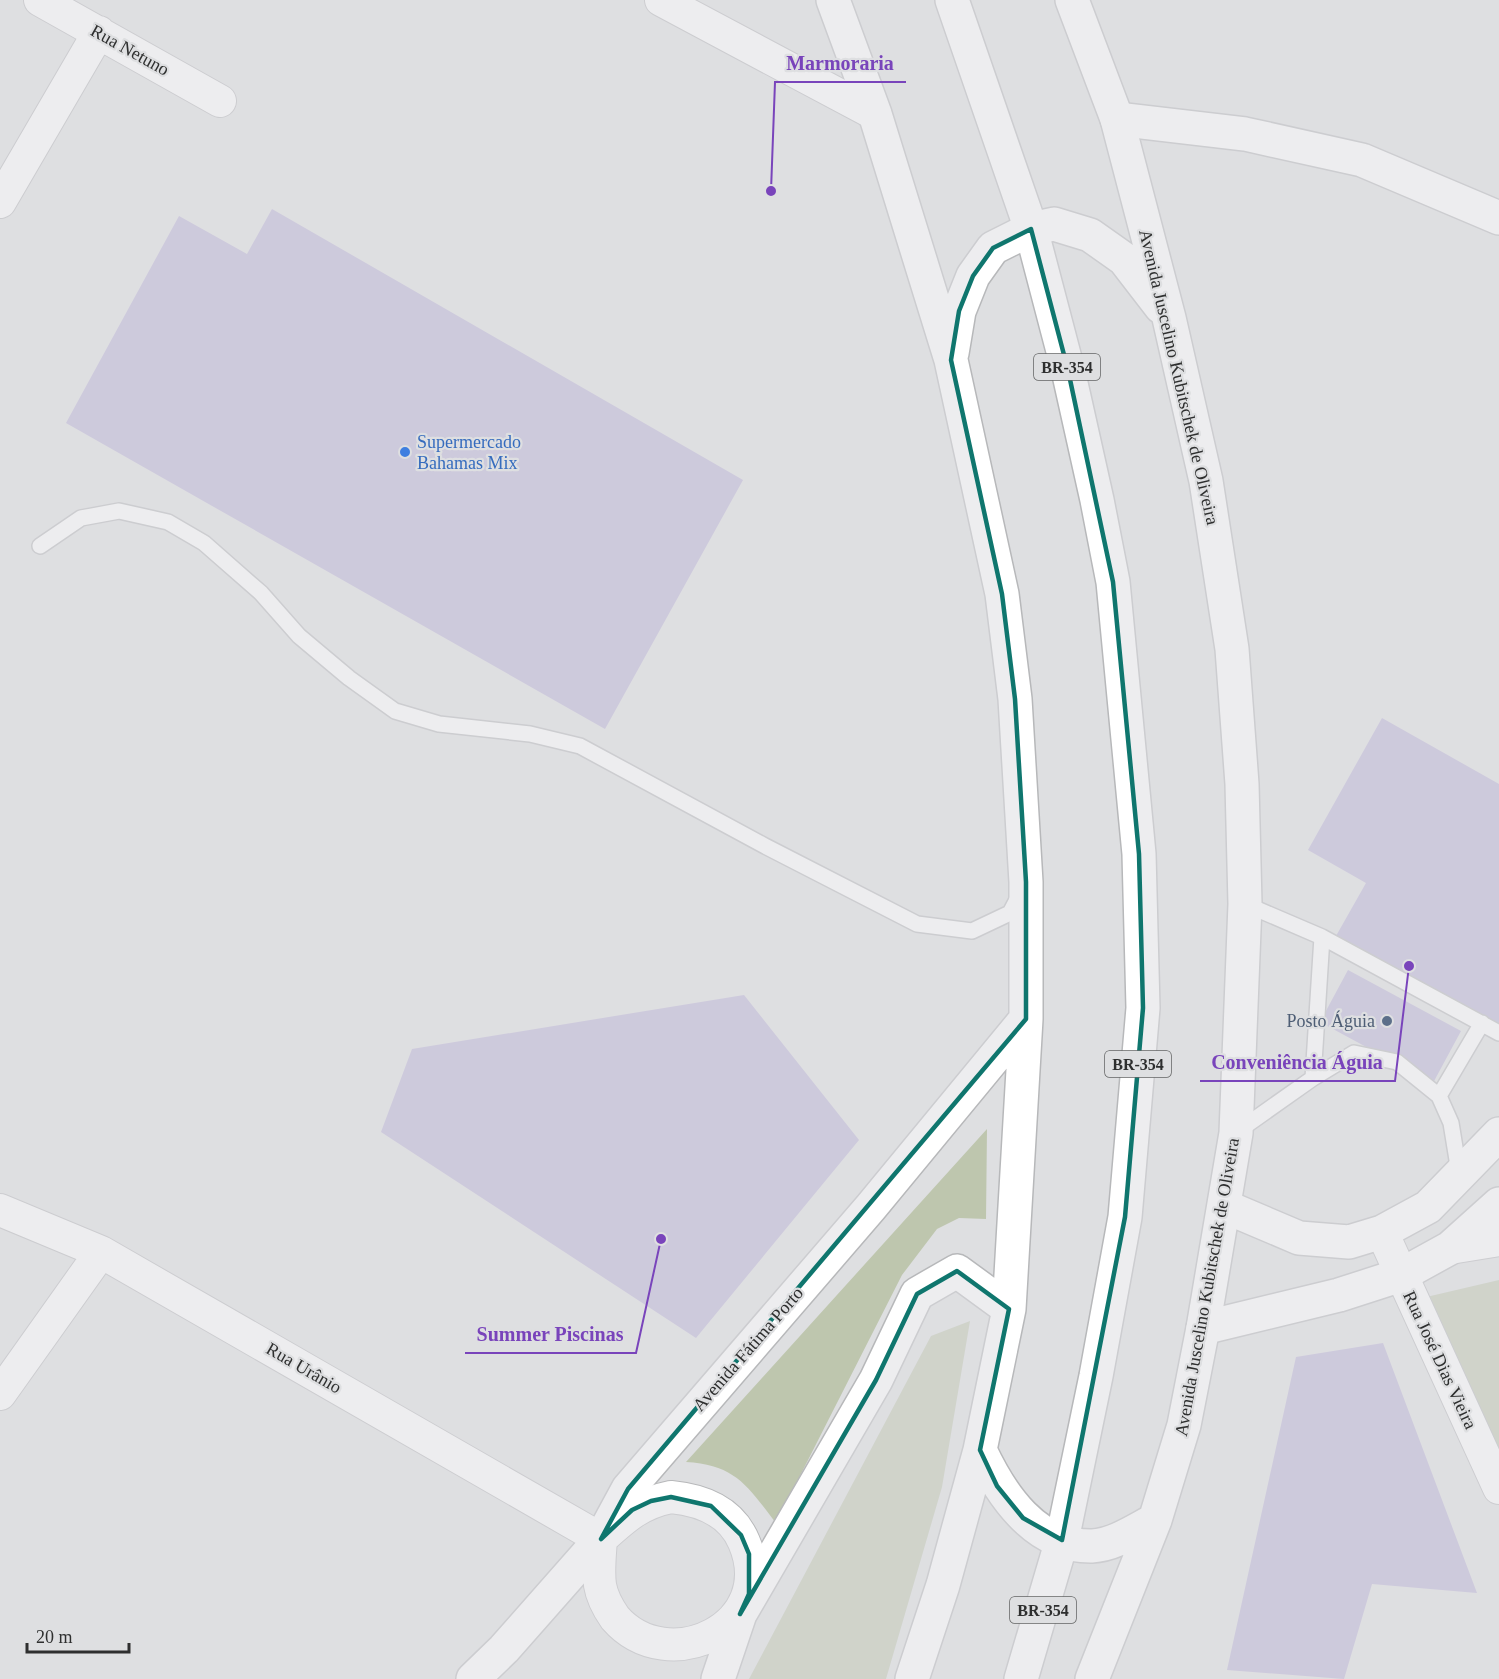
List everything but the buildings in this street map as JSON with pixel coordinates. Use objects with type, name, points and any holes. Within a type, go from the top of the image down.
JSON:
[{"type":"main road","points":[[833,0],[875,114],[951,360],[1002,594],[1015,699],[1026,882],[1026,1019],[1010,1310],[980,1450],[943,1585],[912,1679]]},
{"type":"main road","name":"BR-354","points":[[952,0],[1031,229],[1068,370],[1113,582],[1139,854],[1143,1008],[1125,1217],[1096,1376],[1062,1540],[1021,1679]]},
{"type":"main road","name":"Avenida Juscelino Kubitschek de Oliveira","points":[[1072,0],[1117,119],[1169,318],[1206,481],[1232,649],[1242,784],[1245,904],[1236,1132],[1226,1207],[1184,1425],[1155,1520],[1092,1679]]},
{"type":"main road","points":[[1117,119],[1245,134],[1362,160],[1499,218]]},
{"type":"main road","points":[[951,360],[959,311],[973,276],[993,248],[1031,229],[1054,224],[1090,235],[1124,259],[1169,318]]},
{"type":"main road","name":"Avenida Fátima Porto","points":[[473,1679],[504,1648],[601,1539],[628,1489],[871,1207],[1026,1019]]},
{"type":"main road","points":[[1226,1207],[1299,1238],[1349,1242],[1382,1232],[1428,1207],[1499,1134]]},
{"type":"main road","points":[[1203,1328],[1339,1295],[1401,1275],[1450,1248],[1499,1204]]},
{"type":"main road","points":[[718,1679],[740,1614],[876,1380],[917,1294],[957,1271],[1010,1310]]},
{"type":"main road","points":[[980,1450],[997,1486],[1023,1518],[1062,1540],[1092,1546],[1119,1539],[1155,1520]]},
{"type":"street","name":"Rua Netuno","points":[[40,0],[220,101]]},
{"type":"street","points":[[661,0],[875,114]]},
{"type":"street","points":[[0,202],[99,32]]},
{"type":"street","name":"Rua Urânio","points":[[0,1210],[101,1252],[601,1539]]},
{"type":"street","name":"Rua José Dias Vieira","points":[[1382,1232],[1499,1488]]},
{"type":"street","points":[[1450,1248],[1499,1239]]},
{"type":"street","points":[[0,1394],[101,1252]]},
{"type":"street","points":[[671,1497],[691,1499],[711,1506],[728,1518],[741,1535],[749,1554],[752,1574],[749,1594],[740,1614],[726,1631],[706,1643],[684,1649],[661,1648],[639,1641],[621,1627],[608,1608],[600,1587],[601,1539],[632,1510],[651,1501],[671,1497]]},
{"type":"lane","points":[[40,546],[81,518],[91,516],[119,511],[168,522],[204,543],[261,593],[299,636],[395,711],[439,724],[530,734],[580,746],[765,846],[917,924],[972,931],[1010,913],[1026,882]]},
{"type":"lane","points":[[1245,904],[1322,937],[1499,1033]]},
{"type":"lane","points":[[1313,1078],[1322,937]]},
{"type":"lane","points":[[1439,1096],[1482,1023]]},
{"type":"lane","points":[[1236,1132],[1313,1078],[1354,1053],[1396,1062],[1439,1096],[1452,1122],[1459,1175]]},
{"type":"highlighted area","points":[[1031,229],[1068,370],[1113,582],[1139,854],[1143,1008],[1125,1217],[1062,1540],[1023,1518],[997,1486],[980,1450],[1009,1309],[957,1271],[917,1294],[876,1380],[740,1614],[749,1594],[749,1554],[741,1535],[711,1506],[671,1497],[651,1501],[632,1510],[601,1539],[628,1489],[1026,1019],[1026,882],[1015,699],[1002,594],[951,360],[959,311],[973,276],[993,248]]},
{"type":"green space","points":[[987,1129],[986,1219],[959,1218],[937,1229],[902,1275],[776,1523],[757,1498],[738,1479],[717,1467],[686,1462]]},
{"type":"green space","points":[[1499,1280],[1499,1462],[1422,1298]]},
{"type":"green space","points":[[970,1321],[942,1487],[886,1679],[749,1679],[931,1336]]},
{"type":"place","name":"Marmoraria","points":[[771,191]]},
{"type":"place","name":"Supermercado Bahamas Mix","points":[[405,452]]},
{"type":"place","name":"Conveniência Águia","points":[[1409,966]]},
{"type":"place","name":"Posto Águia","points":[[1387,1021]]},
{"type":"place","name":"Summer Piscinas","points":[[661,1239]]}]
